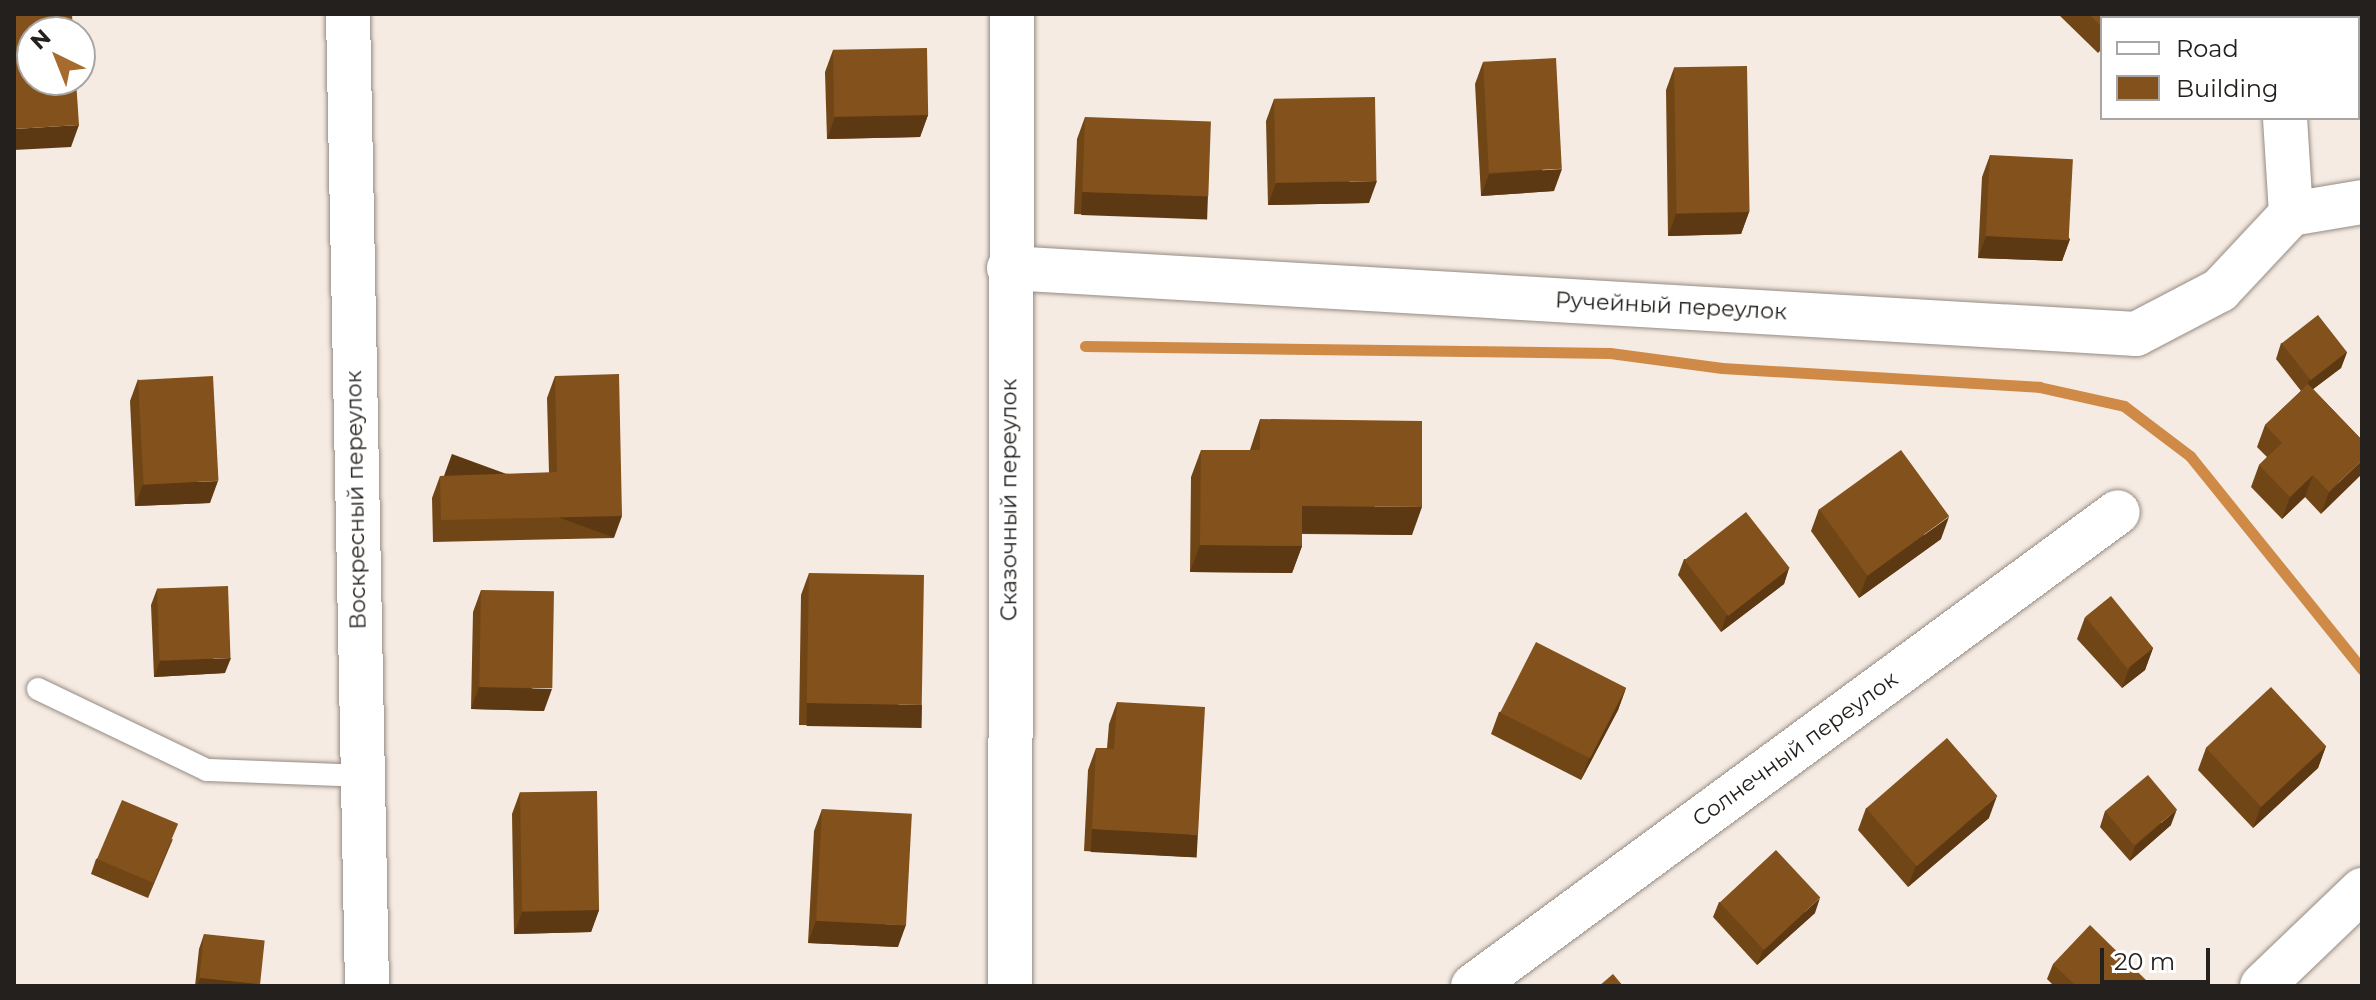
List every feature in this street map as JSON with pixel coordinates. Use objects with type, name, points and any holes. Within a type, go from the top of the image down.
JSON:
[{"type":"street","name":"Воскресный переулок","points":[[348,14],[367,986]]},
{"type":"street","name":"Сказочный переулок","points":[[1010,986],[1009,268],[1012,14]]},
{"type":"street","points":[[2285,120],[2291,214],[2362,202]]},
{"type":"street","name":"Ручейный переулок","points":[[1009,268],[2136,334],[2220,290],[2291,214]]},
{"type":"street","name":"Солнечный переулок","points":[[1473,986],[2118,512]]},
{"type":"street","points":[[2262,986],[2362,890]]},
{"type":"lane","points":[[38,689],[207,770],[361,776]]},
{"type":"building","points":[[14,14],[72,14],[16,16],[16,96],[77,96],[79,125],[14,129]]},
{"type":"building","points":[[2089,14],[2123,14],[2100,16],[2100,25]]},
{"type":"building","points":[[927,48],[928,115],[834,117],[833,50]]},
{"type":"building","points":[[1556,58],[1562,169],[1489,173],[1483,62]]},
{"type":"building","points":[[1747,66],[1750,212],[1677,213],[1674,67]]},
{"type":"building","points":[[1375,97],[1376,181],[1275,183],[1274,99]]},
{"type":"building","points":[[1085,117],[1211,121],[1208,196],[1082,192]]},
{"type":"building","points":[[1990,155],[2073,159],[2069,240],[1986,236]]},
{"type":"building","points":[[2318,315],[2347,352],[2311,380],[2282,343]]},
{"type":"building","points":[[619,374],[622,516],[441,520],[440,476],[557,472],[555,376]]},
{"type":"building","points":[[213,376],[218,481],[144,485],[138,380]]},
{"type":"building","points":[[2308,384],[2362,440],[2362,460],[2329,492],[2313,475],[2290,497],[2259,465],[2282,443],[2265,425]]},
{"type":"building","points":[[1260,419],[1422,421],[1422,507],[1302,506],[1302,546],[1200,545],[1201,450],[1260,450]]},
{"type":"building","points":[[1901,450],[1949,516],[1867,576],[1819,509]]},
{"type":"building","points":[[1746,512],[1790,568],[1728,616],[1685,560]]},
{"type":"building","points":[[809,573],[924,575],[922,705],[807,703]]},
{"type":"building","points":[[228,586],[231,658],[160,660],[157,588]]},
{"type":"building","points":[[481,590],[554,591],[552,688],[479,687]]},
{"type":"building","points":[[2111,596],[2153,648],[2128,669],[2085,617]]},
{"type":"building","points":[[1536,642],[1626,688],[1590,758],[1500,712]]},
{"type":"building","points":[[2271,687],[2326,746],[2261,807],[2206,748]]},
{"type":"building","points":[[1117,702],[1205,707],[1198,835],[1092,829],[1096,748],[1114,749]]},
{"type":"building","points":[[1947,738],[1998,796],[1917,866],[1866,808]]},
{"type":"building","points":[[2148,775],[2177,809],[2134,845],[2105,811]]},
{"type":"building","points":[[597,791],[599,910],[522,911],[520,792]]},
{"type":"building","points":[[122,800],[178,824],[153,883],[97,859]]},
{"type":"building","points":[[822,809],[912,814],[906,926],[816,921]]},
{"type":"building","points":[[1776,850],[1820,898],[1764,950],[1720,903]]},
{"type":"building","points":[[2090,925],[2147,981],[2141,986],[2076,986],[2053,964]]},
{"type":"building","points":[[204,934],[265,940],[260,984],[199,978]]},
{"type":"building","points":[[1613,974],[1623,986],[1599,986]]},
{"type":"waterway","points":[[1085,346],[1610,353],[1722,368],[2039,387],[2124,406],[2190,456],[2362,669]]}]
